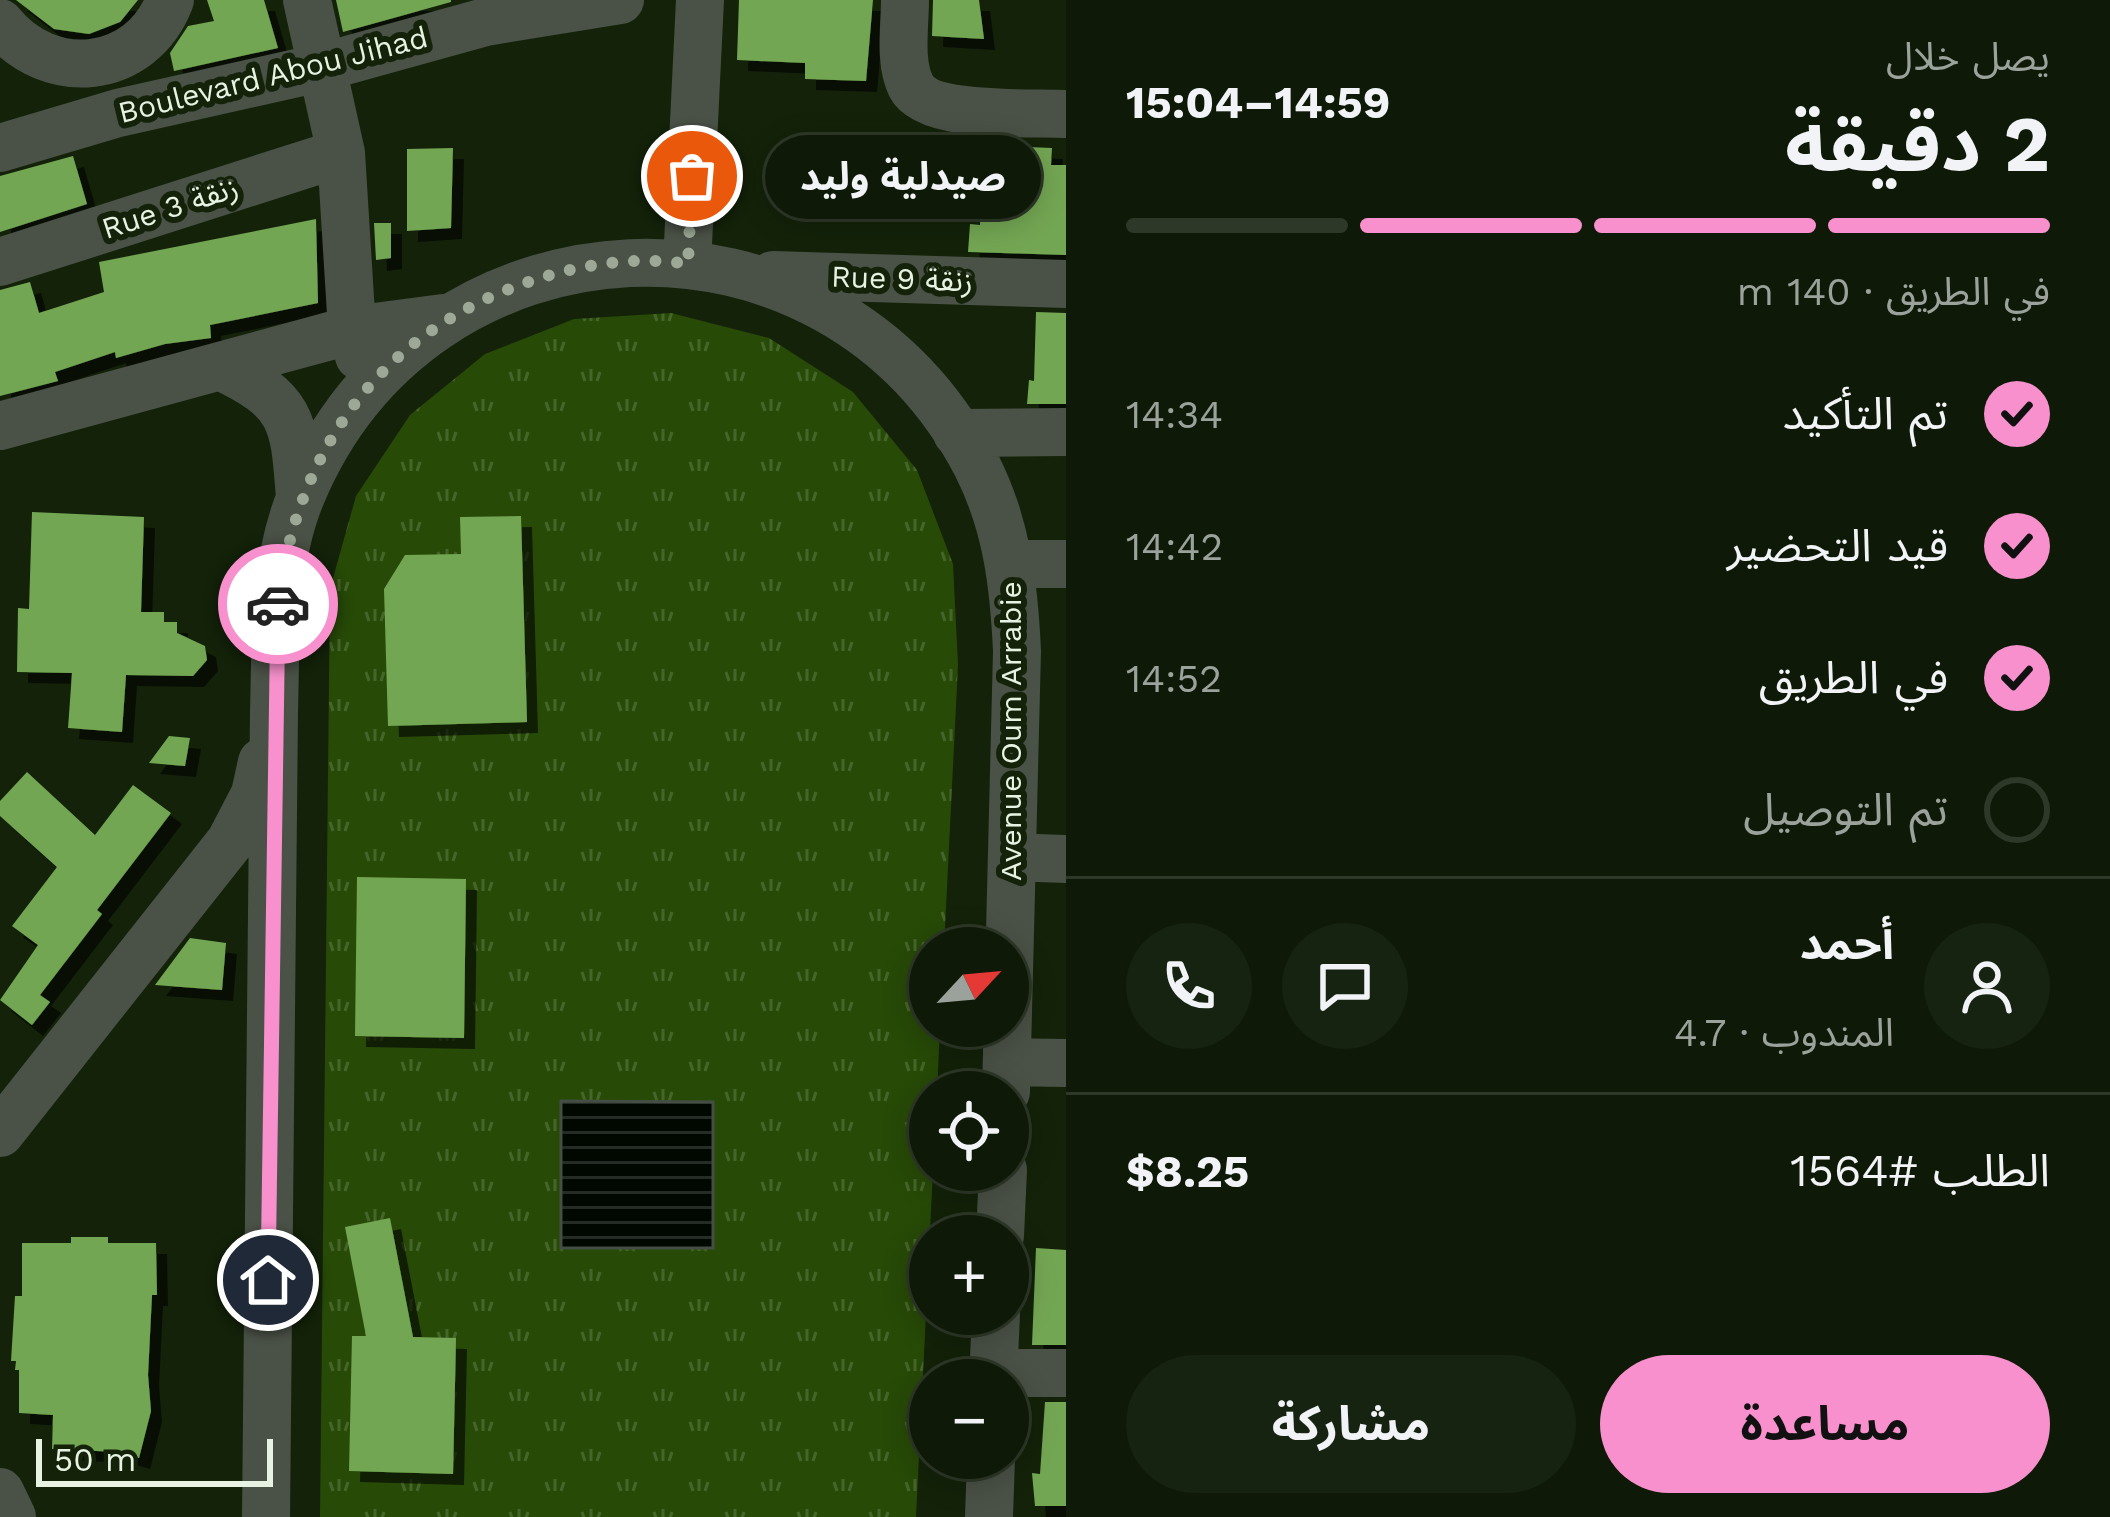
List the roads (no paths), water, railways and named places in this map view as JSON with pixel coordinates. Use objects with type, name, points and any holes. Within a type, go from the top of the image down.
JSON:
[{"type":"street","points":[[0,23],[14,40],[40,57],[70,65],[101,64],[127,54],[148,37],[170,0]]},
{"type":"street","points":[[308,0],[341,153],[352,330],[366,386]]},
{"type":"street","name":"Boulevard Abou Jihad","points":[[0,148],[118,113],[320,68],[485,22],[620,0]]},
{"type":"street","points":[[682,263],[700,0]]},
{"type":"street","points":[[905,0],[906,70],[923,101],[960,109],[1066,114]]},
{"type":"street","points":[[101,64],[118,113]]},
{"type":"street","name":"Rue 3 زنقة","points":[[0,262],[341,153]]},
{"type":"street","name":"Avenue Oum Arrabie","points":[[448,318],[501,290],[557,272],[616,262],[682,263],[738,273],[799,295],[854,326],[903,366],[957,433],[978,468],[1011,564],[1016,651],[1007,1071]]},
{"type":"street","name":"Rue 9 زنقة","points":[[738,273],[1066,284]]},
{"type":"street","points":[[0,426],[352,330],[448,318]]},
{"type":"street","points":[[266,1517],[274,711],[283,557],[300,500],[325,446],[366,386],[448,318]]},
{"type":"street","points":[[220,366],[261,385],[285,410],[296,442],[300,500]]},
{"type":"street","points":[[957,433],[1066,432]]},
{"type":"street","points":[[1011,564],[1066,564]]},
{"type":"street","points":[[0,1132],[230,842],[256,794],[274,711]]},
{"type":"street","points":[[1012,857],[1066,860]]},
{"type":"street","points":[[1029,1072],[1066,1064]]},
{"type":"street","points":[[1029,1375],[1066,1373]]},
{"type":"street","points":[[989,1517],[990,1479]]},
{"type":"street","points":[[0,1492],[12,1517]]},
{"type":"place","name":"صيدلية وليد","points":[[692,176]]}]
